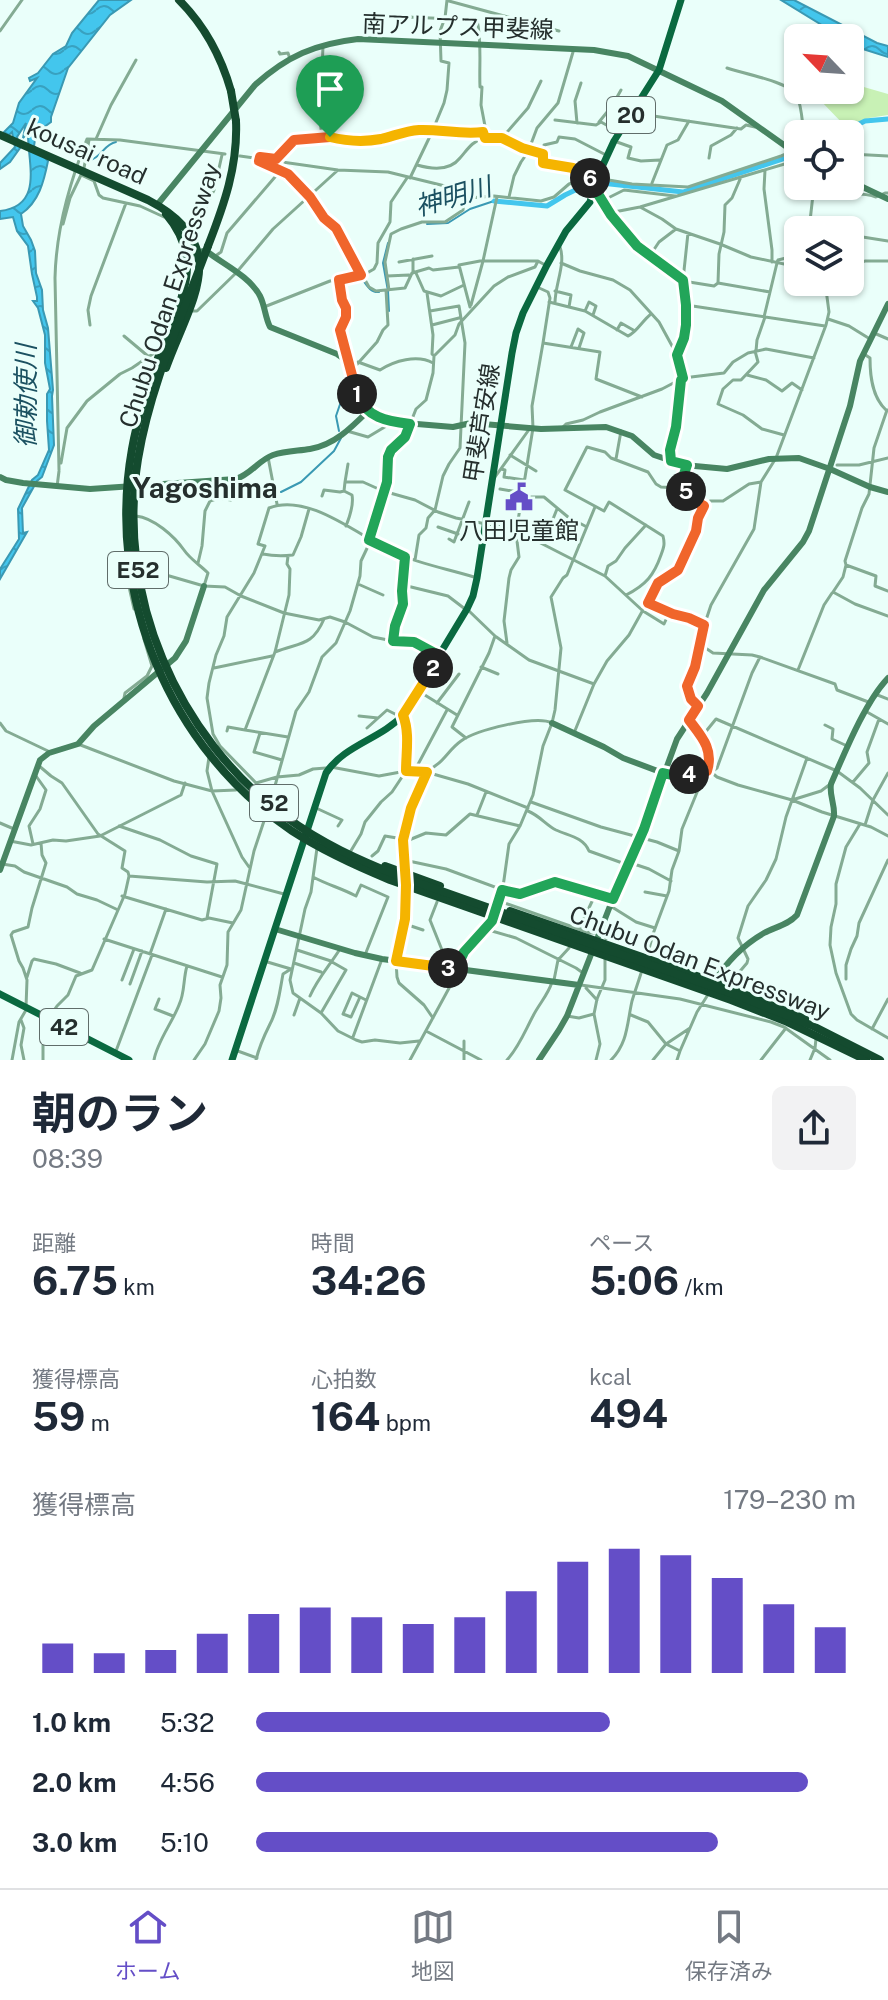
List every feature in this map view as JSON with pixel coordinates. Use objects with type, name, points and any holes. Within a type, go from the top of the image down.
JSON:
[{"type":"highway","name":"Chubu Odan Expressway","points":[[179,0],[202,27],[222,64],[236,121],[236,149],[225,202],[158,382],[142,438],[135,480],[134,514],[139,580],[151,629],[176,689],[197,724],[250,787],[319,843],[399,876],[739,996],[813,1026],[884,1060]]},
{"type":"highway","name":"kousai road","points":[[0,135],[169,211],[180,221],[197,252],[198,284],[191,312],[151,413],[143,447],[136,516],[138,549],[153,627],[168,664],[192,710],[239,772],[271,801],[351,852],[497,908],[605,956],[710,992],[884,1060]]},
{"type":"highway","name":"kousai road","points":[[157,205],[176,228],[186,255],[185,283],[171,325],[158,351],[137,427],[127,487],[126,525],[133,588],[158,672],[183,716],[235,786],[306,839],[319,843],[346,861],[406,885],[600,938],[714,982],[786,1022],[866,1060]]},
{"type":"main road","name":"甲斐芦安線","points":[[330,768],[402,717],[473,596],[516,333],[536,286],[566,231],[588,205],[614,141],[659,70],[681,0]]},
{"type":"main road","points":[[232,1060],[330,768]]},
{"type":"main road","name":"42","points":[[0,994],[121,1058]]},
{"type":"street","points":[[0,31],[22,0]]},
{"type":"street","points":[[264,307],[330,281],[361,275],[375,266],[378,243],[390,222],[393,199],[416,165],[447,90],[449,63],[441,61],[440,31],[445,18],[446,0],[559,31]]},
{"type":"street","points":[[467,5],[479,11],[481,105],[485,138]]},
{"type":"street","points":[[384,16],[477,20]]},
{"type":"street","name":"南アルプス甲斐線","points":[[157,205],[201,151],[218,124],[270,72],[311,48],[358,39],[622,54],[722,101],[784,147]]},
{"type":"street","points":[[322,138],[323,45]]},
{"type":"street","points":[[508,198],[539,125],[558,103],[572,49]]},
{"type":"street","points":[[279,52],[288,53],[290,59]]},
{"type":"street","points":[[96,139],[136,60]]},
{"type":"street","points":[[727,68],[792,89],[797,96],[801,120]]},
{"type":"street","points":[[502,138],[528,108],[541,81]]},
{"type":"street","points":[[577,123],[575,101],[581,83]]},
{"type":"street","points":[[555,120],[596,125],[621,90]]},
{"type":"street","points":[[634,111],[741,129],[746,125],[759,128]]},
{"type":"street","points":[[652,183],[667,145],[678,140],[689,121]]},
{"type":"street","points":[[599,122],[619,132]]},
{"type":"street","points":[[709,158],[711,146],[737,128]]},
{"type":"street","points":[[276,159],[294,140],[378,139],[423,130],[468,134],[483,132]]},
{"type":"street","points":[[607,155],[575,139],[559,137],[557,142],[544,145],[543,163],[573,168],[578,176],[595,184],[652,183],[688,187],[784,158]]},
{"type":"street","points":[[416,165],[432,169],[453,164],[469,146],[485,138],[502,138],[543,154]]},
{"type":"street","points":[[59,470],[57,248],[67,196],[89,139],[224,153],[214,190],[192,232],[192,240]]},
{"type":"street","points":[[614,141],[631,147],[628,158],[660,160]]},
{"type":"street","points":[[864,155],[888,156]]},
{"type":"street","points":[[240,156],[338,170],[388,172],[445,186],[452,193],[464,197],[545,201],[569,184],[585,179]]},
{"type":"street","points":[[260,157],[259,161],[288,174],[336,228],[369,287],[376,291],[406,288],[413,259]]},
{"type":"street","points":[[609,213],[677,197],[784,160]]},
{"type":"street","points":[[765,169],[764,189],[774,262],[765,317],[755,351],[758,362],[741,380],[733,380],[726,386],[718,404],[743,415],[762,429],[785,435]]},
{"type":"street","points":[[214,257],[221,252],[227,233],[281,170]]},
{"type":"street","points":[[191,312],[197,311],[236,273],[273,229],[338,170]]},
{"type":"street","points":[[60,230],[72,191],[81,175],[94,181],[101,197],[157,212],[163,218],[167,215]]},
{"type":"street","points":[[718,283],[725,205],[732,198],[741,177]]},
{"type":"street","points":[[595,184],[609,213],[637,245],[683,281],[714,286],[718,283],[770,292]]},
{"type":"street","points":[[864,187],[886,196]]},
{"type":"street","points":[[602,201],[624,190],[677,197]]},
{"type":"street","points":[[864,194],[886,196]]},
{"type":"street","points":[[383,234],[422,222],[449,221],[463,210],[464,197]]},
{"type":"street","points":[[434,356],[455,335],[470,307],[497,197]]},
{"type":"street","points":[[90,325],[88,310],[91,296],[126,203]]},
{"type":"street","points":[[640,207],[676,229],[751,257],[784,264]]},
{"type":"street","points":[[650,255],[659,242],[676,229]]},
{"type":"street","points":[[677,355],[685,334],[683,281],[688,233]]},
{"type":"street","points":[[351,371],[388,325],[385,260],[391,234]]},
{"type":"street","points":[[864,237],[888,241]]},
{"type":"street","points":[[555,304],[563,256],[559,244]]},
{"type":"street","points":[[186,255],[206,251],[258,292],[270,327],[347,361]]},
{"type":"street","points":[[399,262],[432,256]]},
{"type":"street","points":[[774,262],[784,258]]},
{"type":"street","points":[[387,276],[483,261],[538,261],[561,265],[622,285],[662,327],[677,355],[682,379],[670,450],[671,461]]},
{"type":"street","points":[[432,325],[463,318],[498,282],[535,267],[538,261]]},
{"type":"street","points":[[864,261],[888,261]]},
{"type":"street","points":[[459,267],[470,307]]},
{"type":"street","points":[[412,273],[422,289],[441,296],[464,285]]},
{"type":"street","points":[[339,280],[346,308],[340,330],[347,361],[360,402],[383,420],[410,424],[461,426],[471,423],[531,428],[599,426],[621,431],[632,436],[654,455],[687,465],[727,469],[776,458],[799,458],[833,467],[870,487],[888,492]]},
{"type":"street","points":[[507,643],[504,621],[511,570],[519,557],[516,530],[550,298],[548,292],[536,286]]},
{"type":"street","points":[[555,291],[571,295],[569,307]]},
{"type":"street","points":[[194,1060],[205,1044],[219,1011],[222,977],[227,965],[228,932],[241,910],[250,868],[296,711],[309,692],[322,657],[336,643],[345,622],[388,477],[389,454],[405,437],[416,409],[426,400],[433,373],[434,341],[426,292]]},
{"type":"street","points":[[698,706],[691,699],[687,686],[695,667],[704,625],[711,605],[754,529],[761,482],[776,458],[826,326],[827,296]]},
{"type":"street","points":[[549,302],[585,311],[628,336],[651,314]]},
{"type":"street","points":[[585,311],[589,302],[596,306],[593,315]]},
{"type":"street","points":[[539,1060],[567,1016],[582,985],[583,974],[640,839],[672,751],[764,590],[809,531],[833,467],[855,379],[888,304]]},
{"type":"street","points":[[686,305],[826,326]]},
{"type":"street","points":[[415,560],[419,535],[435,510],[443,476],[460,448],[465,343],[463,318],[459,306],[430,311]]},
{"type":"street","points":[[828,319],[888,339]]},
{"type":"street","points":[[617,330],[621,323],[635,331]]},
{"type":"street","points":[[171,325],[181,333]]},
{"type":"street","points":[[571,347],[578,329],[584,333],[579,348]]},
{"type":"street","points":[[124,336],[149,357]]},
{"type":"street","points":[[543,343],[600,352],[596,379],[642,397]]},
{"type":"street","points":[[562,428],[673,382],[726,372],[733,362],[755,351],[766,349],[814,358]]},
{"type":"street","points":[[56,487],[67,428],[81,408],[105,385],[158,351]]},
{"type":"street","points":[[798,670],[824,605],[843,577],[845,561],[869,494],[876,442],[887,410],[881,404],[870,378],[870,358],[864,354]]},
{"type":"street","points":[[358,362],[380,370],[405,359],[425,359],[433,363]]},
{"type":"street","points":[[745,375],[762,378],[782,391],[792,383],[802,390]]},
{"type":"street","points":[[2,480],[90,489],[236,479],[277,453],[319,447],[333,441],[368,411]]},
{"type":"street","points":[[347,431],[368,437],[393,422]]},
{"type":"street","points":[[492,478],[531,428]]},
{"type":"street","points":[[616,459],[621,431]]},
{"type":"street","points":[[626,595],[641,587],[657,568],[665,544],[661,534],[609,502],[604,511],[565,490],[590,446],[648,472],[661,487],[680,486]]},
{"type":"street","points":[[510,455],[536,471]]},
{"type":"street","points":[[268,457],[277,505]]},
{"type":"street","points":[[833,467],[888,458]]},
{"type":"street","points":[[344,491],[348,464]]},
{"type":"street","points":[[680,486],[687,465]]},
{"type":"street","points":[[501,469],[505,470],[504,477],[524,480]]},
{"type":"street","points":[[345,482],[363,482],[463,520],[516,530],[605,576],[643,611],[664,624],[669,613]]},
{"type":"street","points":[[574,733],[607,661],[629,635],[658,583],[678,570],[704,506],[710,501],[723,501],[749,484],[761,482]]},
{"type":"street","points":[[680,486],[689,498],[704,506]]},
{"type":"street","points":[[500,489],[544,497],[586,527]]},
{"type":"street","points":[[322,496],[324,490],[344,491],[352,495],[346,526]]},
{"type":"street","points":[[198,563],[205,511],[210,501],[219,498],[231,500],[240,491],[274,494]]},
{"type":"street","points":[[449,539],[454,542],[469,502]]},
{"type":"street","points":[[477,578],[405,557],[334,519],[296,504],[271,506],[258,544],[265,546],[263,554],[227,617],[209,683],[207,698],[213,734],[219,747],[256,783],[299,775],[313,769],[330,768],[379,776],[406,771],[426,772],[486,791],[528,809],[553,829],[586,844],[589,851],[649,869],[671,881]]},
{"type":"street","points":[[453,969],[485,929],[497,908],[509,844],[531,802],[543,746],[552,723],[559,670],[561,648],[551,597],[567,575],[595,507]]},
{"type":"street","points":[[546,528],[549,529],[557,508]]},
{"type":"street","points":[[263,554],[293,555],[309,509]]},
{"type":"street","points":[[117,909],[15,866],[1,867],[42,758],[78,744],[94,726],[168,664],[186,641],[208,573],[171,534],[144,517],[136,516]]},
{"type":"street","points":[[605,576],[608,566],[616,561],[646,525]]},
{"type":"street","points":[[438,527],[458,534]]},
{"type":"street","points":[[245,730],[274,654],[290,587],[288,556]]},
{"type":"street","points":[[393,641],[403,604],[405,557]]},
{"type":"street","points":[[846,565],[876,576],[875,586],[888,591]]},
{"type":"street","points":[[124,702],[125,693],[147,676],[152,666],[125,569]]},
{"type":"street","points":[[166,575],[204,586],[225,587],[284,613],[319,620],[330,617],[373,637],[414,642],[440,656]]},
{"type":"street","points":[[358,584],[383,595]]},
{"type":"street","points":[[403,585],[448,596],[529,660],[594,684]]},
{"type":"street","points":[[833,592],[888,616]]},
{"type":"street","points":[[648,603],[704,625]]},
{"type":"street","points":[[214,668],[274,654],[310,640],[324,619]]},
{"type":"street","points":[[466,738],[452,727],[495,636]]},
{"type":"street","points":[[700,645],[712,653],[760,657],[835,684],[837,690],[871,703]]},
{"type":"street","points":[[433,1018],[424,1005],[399,983],[396,961],[405,924],[403,840],[411,808],[426,772],[440,764],[466,738],[504,725],[544,720],[623,758],[663,773],[676,776],[697,770],[709,771],[717,768],[760,657]]},
{"type":"street","points":[[481,667],[498,674]]},
{"type":"street","points":[[437,703],[459,674]]},
{"type":"street","points":[[677,1060],[690,1028],[725,967],[762,934],[797,915],[834,816],[831,784],[875,694],[888,678]]},
{"type":"street","points":[[419,691],[457,715]]},
{"type":"street","points":[[875,694],[888,699]]},
{"type":"street","points":[[346,861],[365,822],[406,771],[406,723],[402,717],[387,710],[367,728]]},
{"type":"street","points":[[414,771],[447,710]]},
{"type":"street","points":[[866,712],[888,724]]},
{"type":"street","points":[[359,716],[378,718]]},
{"type":"street","points":[[701,737],[716,719],[837,771],[888,815]]},
{"type":"street","points":[[853,782],[869,763],[867,752],[879,719]]},
{"type":"street","points":[[612,1060],[624,1040],[635,993],[667,896],[682,829],[709,771],[706,744],[689,720]]},
{"type":"street","points":[[0,723],[6,731],[51,752]]},
{"type":"street","points":[[825,725],[833,729],[832,739],[848,747]]},
{"type":"street","points":[[227,731],[228,727],[288,737]]},
{"type":"street","points":[[260,733],[254,752],[282,760]]},
{"type":"street","points":[[78,744],[164,777],[212,791],[229,791],[235,786]]},
{"type":"street","points":[[219,747],[210,755],[207,771],[212,791],[250,868]]},
{"type":"street","points":[[730,983],[747,963],[738,938],[748,906],[776,859],[786,817],[807,758]]},
{"type":"street","points":[[38,764],[62,783],[100,836],[125,851],[122,868],[129,876],[92,970],[80,973],[74,979],[68,995],[48,1019]]},
{"type":"street","points":[[709,771],[738,785],[792,800],[888,836]]},
{"type":"street","points":[[888,773],[862,824],[846,847],[835,889],[836,904],[829,940],[837,976],[851,1014],[888,1038]]},
{"type":"street","points":[[33,844],[29,826],[40,809],[46,790],[34,774]]},
{"type":"street","points":[[10,841],[33,844],[100,836],[181,795],[185,783]]},
{"type":"street","points":[[792,800],[821,791],[831,784]]},
{"type":"street","points":[[229,791],[235,786]]},
{"type":"street","points":[[477,815],[486,791]]},
{"type":"street","points":[[531,802],[679,851]]},
{"type":"street","points":[[315,807],[342,820],[338,826]]},
{"type":"street","points":[[372,856],[385,836],[409,840],[426,833],[446,835],[470,814],[520,826]]},
{"type":"street","points":[[0,823],[14,829]]},
{"type":"street","points":[[119,826],[218,866],[207,918]]},
{"type":"street","points":[[27,980],[11,935],[28,927],[46,862],[41,843]]},
{"type":"street","points":[[319,843],[290,980],[293,993],[321,1013],[338,1031],[362,1042],[419,1041]]},
{"type":"street","points":[[404,860],[446,869],[520,894],[555,882],[596,893],[636,922],[655,928]]},
{"type":"street","points":[[837,976],[846,978],[846,965],[859,923],[888,860]]},
{"type":"street","points":[[129,876],[235,881],[286,894]]},
{"type":"street","points":[[313,877],[356,896],[361,885],[388,897],[365,956]]},
{"type":"street","points":[[645,892],[667,896]]},
{"type":"street","points":[[579,930],[596,893]]},
{"type":"street","points":[[122,896],[204,920],[233,923]]},
{"type":"street","points":[[410,1060],[454,979],[453,969],[430,920],[437,902]]},
{"type":"street","points":[[497,908],[600,938]]},
{"type":"street","points":[[121,1058],[166,909]]},
{"type":"street","points":[[405,924],[423,930]]},
{"type":"street","points":[[275,929],[365,956],[635,993],[786,1022],[830,1060]]},
{"type":"street","points":[[485,929],[516,938],[583,974]]},
{"type":"street","points":[[104,939],[222,977]]},
{"type":"street","points":[[507,1060],[550,991],[558,960],[569,948]]},
{"type":"street","points":[[122,980],[134,949]]},
{"type":"street","points":[[310,996],[340,949]]},
{"type":"street","points":[[297,950],[346,970],[321,1013]]},
{"type":"street","points":[[130,984],[142,951]]},
{"type":"street","points":[[596,1060],[600,1044],[594,1014],[605,980],[605,956]]},
{"type":"street","points":[[12,1060],[26,1008],[27,980],[34,959],[80,973]]},
{"type":"street","points":[[353,1037],[382,959]]},
{"type":"street","points":[[264,961],[292,969]]},
{"type":"street","points":[[294,963],[323,972]]},
{"type":"street","points":[[154,1060],[183,996],[187,966]]},
{"type":"street","points":[[235,1050],[256,1059],[277,1003],[283,974],[292,969]]},
{"type":"street","points":[[582,985],[597,1000]]},
{"type":"street","points":[[360,997],[351,1017],[343,1014],[352,993],[360,997],[366,1000]]},
{"type":"street","points":[[761,1060],[786,1022],[792,994]]},
{"type":"street","points":[[294,1015],[300,998]]},
{"type":"street","points":[[159,999],[155,1009],[173,1016]]},
{"type":"street","points":[[872,1029],[888,999]]},
{"type":"street","points":[[567,1016],[582,1018],[594,1014]]},
{"type":"street","points":[[630,1015],[648,1022],[666,1044],[680,1051]]},
{"type":"street","points":[[21,1020],[24,1060]]},
{"type":"street","points":[[653,1060],[666,1044],[690,1028]]},
{"type":"street","points":[[426,1031],[481,1060]]},
{"type":"street","points":[[810,1060],[816,1035]]},
{"type":"street","points":[[464,1041],[464,1060]]},
{"type":"street","points":[[43,1045],[43,1060]]},
{"type":"green space","points":[[864,87],[888,94],[888,115],[864,120],[839,120],[824,104],[864,104]]},
{"type":"water","points":[[99,0],[131,0],[110,15],[68,68],[51,122],[36,133],[34,146],[48,161],[36,197],[21,214],[35,251],[36,273],[48,328],[54,445],[42,477],[22,508],[23,533],[27,532],[0,579],[0,569],[19,539],[18,509],[49,450],[47,394],[50,389],[45,363],[45,335],[33,301],[37,301],[37,297],[28,246],[17,231],[13,217],[0,219],[0,211],[23,201],[28,191],[31,168],[28,132],[23,138],[26,123],[17,137],[20,148],[10,162],[0,169],[0,163],[15,147],[12,132],[9,135],[4,132],[13,123],[19,103],[37,78],[30,81],[29,78],[38,73],[53,54],[66,46],[72,33]]},
{"type":"water","points":[[781,0],[794,0],[840,24],[820,24]]},
{"type":"water","points":[[864,36],[888,46],[888,57],[864,49]]},
{"type":"waterway","name":"神明川","points":[[864,122],[888,119]]},
{"type":"waterway","points":[[90,160],[116,142]]},
{"type":"waterway","name":"神明川","points":[[494,201],[547,206],[592,182],[683,192],[784,159]]},
{"type":"waterway","name":"神明川","points":[[427,224],[448,223],[470,209],[494,201]]},
{"type":"waterway","name":"神明川","points":[[388,243],[383,263],[389,311]]},
{"type":"waterway","points":[[361,277],[371,290],[379,292]]},
{"type":"waterway","name":"神明川","points":[[339,431],[336,416],[348,381]]},
{"type":"waterway","name":"神明川","points":[[281,492],[301,482],[334,451],[341,438]]},
{"type":"place","name":"八田児童館","points":[[519,497]]},
{"type":"district","name":"Yagoshima","points":[[205,487]]},
{"type":"route","points":[[423,130],[468,134],[483,132],[485,138],[502,138],[543,154],[543,163],[573,168],[578,176],[585,179],[597,178],[593,192],[598,194],[611,215],[637,246],[679,276],[684,285],[685,334],[677,355],[683,378],[670,450],[671,461],[687,465],[680,486],[689,498],[704,506],[678,570],[658,583],[648,603],[704,625],[695,667],[687,686],[691,699],[698,706],[689,720],[706,744],[709,766],[707,771],[697,770],[683,776],[663,773],[644,829],[613,899],[555,882],[520,894],[502,890],[492,921],[464,952],[456,969],[396,961],[405,919],[403,840],[411,808],[427,772],[406,771],[407,741],[403,715],[440,656],[414,642],[393,641],[403,604],[405,557],[369,540],[387,482],[388,457],[405,437],[410,424],[383,420],[372,414],[363,407],[356,394],[340,330],[346,308],[339,280],[361,275],[347,246],[301,186],[285,172],[259,161],[260,157],[276,159],[294,140],[330,137],[350,141],[423,130]]},
{"type":"water label","name":"御勅使川","points":[[25,396]]}]
